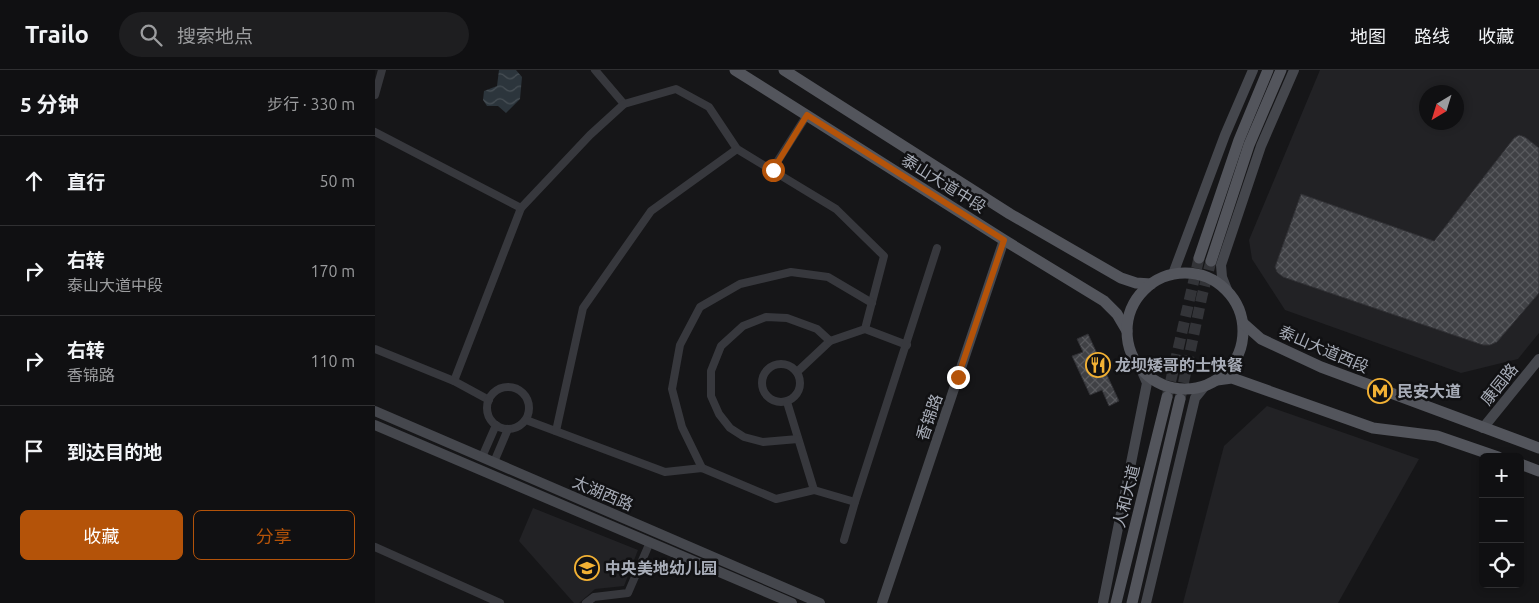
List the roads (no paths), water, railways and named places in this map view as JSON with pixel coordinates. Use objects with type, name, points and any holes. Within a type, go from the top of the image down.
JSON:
[{"type":"main road","name":"泰山大道中段","points":[[735,70],[1104,301],[1117,314],[1127,331]]},
{"type":"main road","name":"泰山大道中段","points":[[784,70],[1010,214],[1121,278],[1136,283],[1151,284]]},
{"type":"main road","points":[[1173,274],[1225,135],[1253,70]]},
{"type":"main road","points":[[1199,258],[1239,140],[1267,70]]},
{"type":"main road","points":[[1211,261],[1249,144],[1281,70]]},
{"type":"main road","points":[[1228,292],[1222,277],[1221,265],[1261,146],[1295,70]]},
{"type":"main road","name":"香锦路","points":[[882,603],[1004,240]]},
{"type":"main road","points":[[1103,603],[1147,383],[1131,350],[1127,331],[1130,312],[1135,301],[1151,284],[1173,274],[1197,274],[1209,278],[1228,292],[1238,306],[1243,323],[1243,340],[1237,358],[1225,374],[1204,386],[1185,389],[1167,386],[1155,380],[1140,368]]},
{"type":"main road","name":"泰山大道西段","points":[[1243,323],[1261,340],[1321,367],[1539,448]]},
{"type":"main road","name":"康园路","points":[[1483,428],[1539,359]]},
{"type":"main road","points":[[1215,381],[1232,378],[1373,428],[1437,436],[1486,453]]},
{"type":"main road","points":[[1146,603],[1195,398],[1204,386]]},
{"type":"main road","name":"人和大道","points":[[1116,603],[1167,396]]},
{"type":"main road","name":"人和大道","points":[[1132,603],[1180,399]]},
{"type":"main road","name":"太湖西路","points":[[375,410],[820,603]]},
{"type":"main road","name":"太湖西路","points":[[375,424],[792,603]]},
{"type":"main road","points":[[1524,465],[1539,471]]},
{"type":"street","points":[[375,96],[382,70]]},
{"type":"street","points":[[595,70],[624,104]]},
{"type":"street","points":[[454,380],[521,208],[590,134],[624,104],[676,89],[709,107],[737,149],[836,210],[884,256],[865,328]]},
{"type":"street","points":[[773,170],[807,115]]},
{"type":"street","points":[[375,132],[521,208]]},
{"type":"street","points":[[556,431],[583,308],[651,211],[737,149]]},
{"type":"street","points":[[845,540],[855,502],[937,248]]},
{"type":"street","points":[[702,468],[682,427],[671,389],[680,345],[700,308],[740,284],[791,272],[828,277],[872,303]]},
{"type":"street","points":[[798,439],[763,442],[744,437],[730,428],[719,414],[711,396],[711,371],[721,346],[743,326],[766,317],[787,318],[817,329],[830,341]]},
{"type":"street","points":[[797,372],[830,341],[865,328],[907,345]]},
{"type":"street","points":[[375,349],[454,380],[489,400]]},
{"type":"street","points":[[781,364],[792,367],[797,372],[801,383],[800,390],[797,395],[787,402],[775,402],[763,390],[763,378],[769,368],[781,364]]},
{"type":"street","points":[[512,387],[524,394],[529,406],[529,413],[525,420],[515,428],[501,428],[496,425],[491,420],[487,406],[493,394],[498,389],[512,387]]},
{"type":"street","points":[[787,402],[814,490]]},
{"type":"street","points":[[525,420],[665,472],[702,468],[776,499],[814,490],[855,502]]},
{"type":"street","points":[[482,457],[496,425]]},
{"type":"street","points":[[494,462],[508,429]]},
{"type":"street","points":[[586,603],[594,597],[628,593],[650,542]]},
{"type":"street","points":[[375,547],[500,603]]},
{"type":"water","points":[[499,70],[516,70],[522,77],[520,99],[506,113],[498,106],[487,106],[483,100],[484,91],[497,86]]},
{"type":"tunnel","points":[[1167,397],[1199,258]]},
{"type":"tunnel","points":[[1180,399],[1211,261]]},
{"type":"place","name":"龙坝矮哥的士快餐","points":[[1098,365]]},
{"type":"place","name":"民安大道","points":[[1380,391]]},
{"type":"place","name":"中央美地幼儿园","points":[[587,568]]}]
